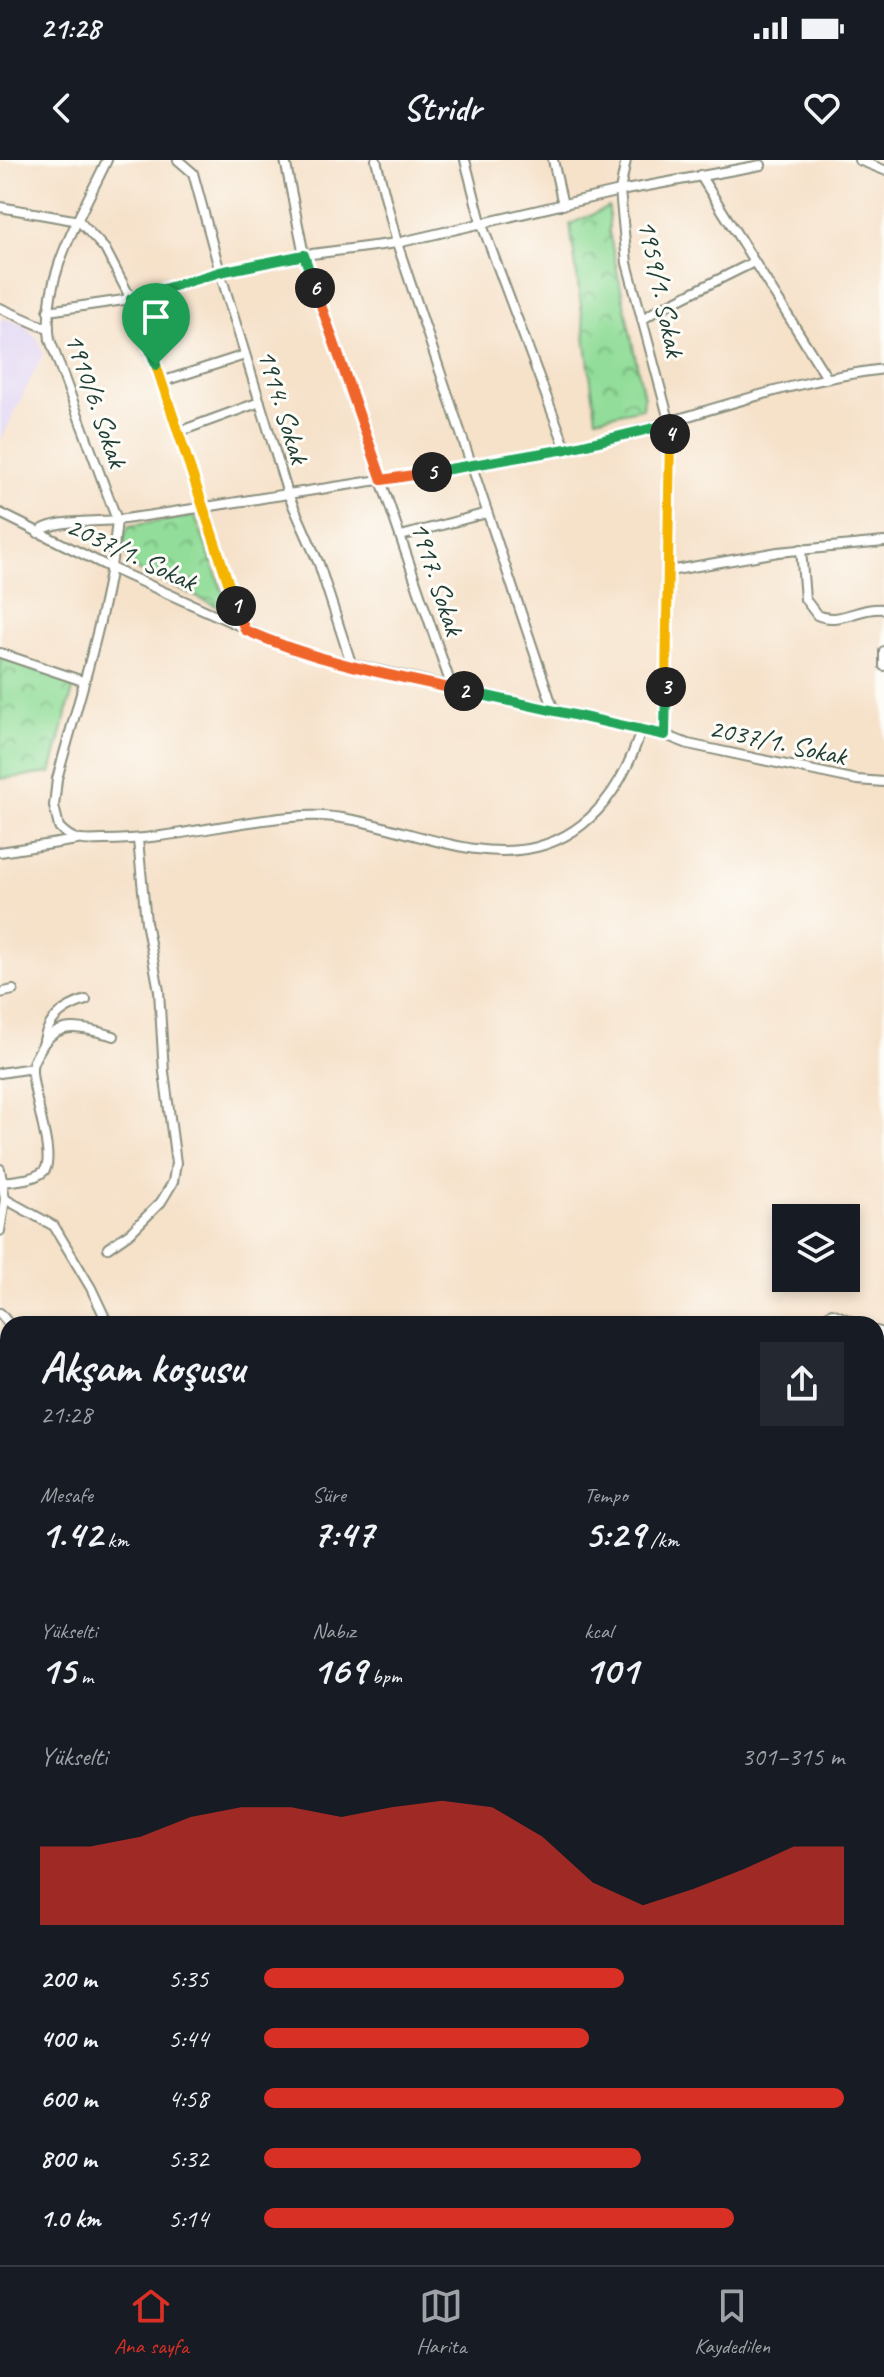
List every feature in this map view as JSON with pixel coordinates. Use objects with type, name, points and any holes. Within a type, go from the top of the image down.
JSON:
[{"type":"street","name":"1910/6. Sokak","points":[[107,160],[53,281],[48,329],[117,520]]},
{"type":"street","name":"1914. Sokak","points":[[178,160],[193,173],[288,494],[319,564],[352,666]]},
{"type":"street","name":"1917. Sokak","points":[[285,160],[304,255],[452,688]]},
{"type":"street","points":[[376,160],[397,243],[554,711]]},
{"type":"street","points":[[465,160],[481,222],[566,449]]},
{"type":"street","points":[[553,160],[563,205]]},
{"type":"street","name":"1959/1. Sokak","points":[[626,160],[620,191],[627,263],[670,424]]},
{"type":"street","points":[[859,160],[884,170]]},
{"type":"street","points":[[48,311],[131,299],[220,272],[304,255],[397,243],[620,191],[761,165]]},
{"type":"street","points":[[700,175],[827,378]]},
{"type":"street","points":[[0,207],[79,221],[105,249],[131,299],[245,630]]},
{"type":"street","points":[[642,320],[754,262]]},
{"type":"street","points":[[0,308],[48,329]]},
{"type":"street","points":[[161,382],[245,355]]},
{"type":"street","points":[[38,533],[42,528],[56,524],[117,520],[202,508],[566,449],[670,424],[711,409],[827,378],[884,369]]},
{"type":"street","points":[[178,432],[260,402]]},
{"type":"street","points":[[665,735],[670,424]]},
{"type":"street","name":"2037/1. Sokak","points":[[0,513],[113,569],[298,652],[665,735],[688,744],[857,780],[884,782]]},
{"type":"street","points":[[401,536],[487,513]]},
{"type":"street","points":[[78,840],[59,827],[54,793],[113,569],[117,520]]},
{"type":"street","points":[[669,571],[801,549],[884,542]]},
{"type":"street","points":[[801,549],[805,599],[817,615],[834,619],[863,610],[884,609]]},
{"type":"street","points":[[884,651],[884,666]]},
{"type":"street","points":[[0,653],[83,681]]},
{"type":"street","points":[[0,852],[78,840],[138,840],[316,815],[481,850],[507,851],[538,846],[579,825],[604,804],[626,772],[641,730]]},
{"type":"street","points":[[108,1248],[131,1232],[161,1202],[173,1182],[176,1163],[164,1072],[159,991],[146,922],[138,840]]},
{"type":"street","points":[[0,993],[13,990]]},
{"type":"street","points":[[3,1182],[30,1178],[45,1170],[49,1161],[32,1068],[47,1026],[60,1012],[86,1000]]},
{"type":"street","points":[[43,1044],[59,1029],[84,1028],[114,1036]]},
{"type":"street","points":[[0,1073],[32,1068]]},
{"type":"street","points":[[0,1169],[5,1199],[0,1231]]},
{"type":"street","points":[[5,1199],[54,1226],[104,1316]]},
{"type":"street","points":[[827,1316],[832,1313]]},
{"type":"street","points":[[832,1313],[839,1316]]},
{"type":"shaded area","points":[[0,318],[22,323],[39,340],[43,354],[0,442]]},
{"type":"green space","points":[[609,207],[609,232],[644,398],[643,408],[596,418],[570,224]]},
{"type":"green space","points":[[195,516],[230,612],[143,573],[125,553],[125,533],[129,526]]},
{"type":"green space","points":[[0,656],[75,682],[51,773],[0,779]]},
{"type":"route","points":[[304,255],[382,480],[566,449],[670,424],[665,735],[352,666],[298,652],[245,630],[156,365],[131,299],[220,272],[304,255]]}]
